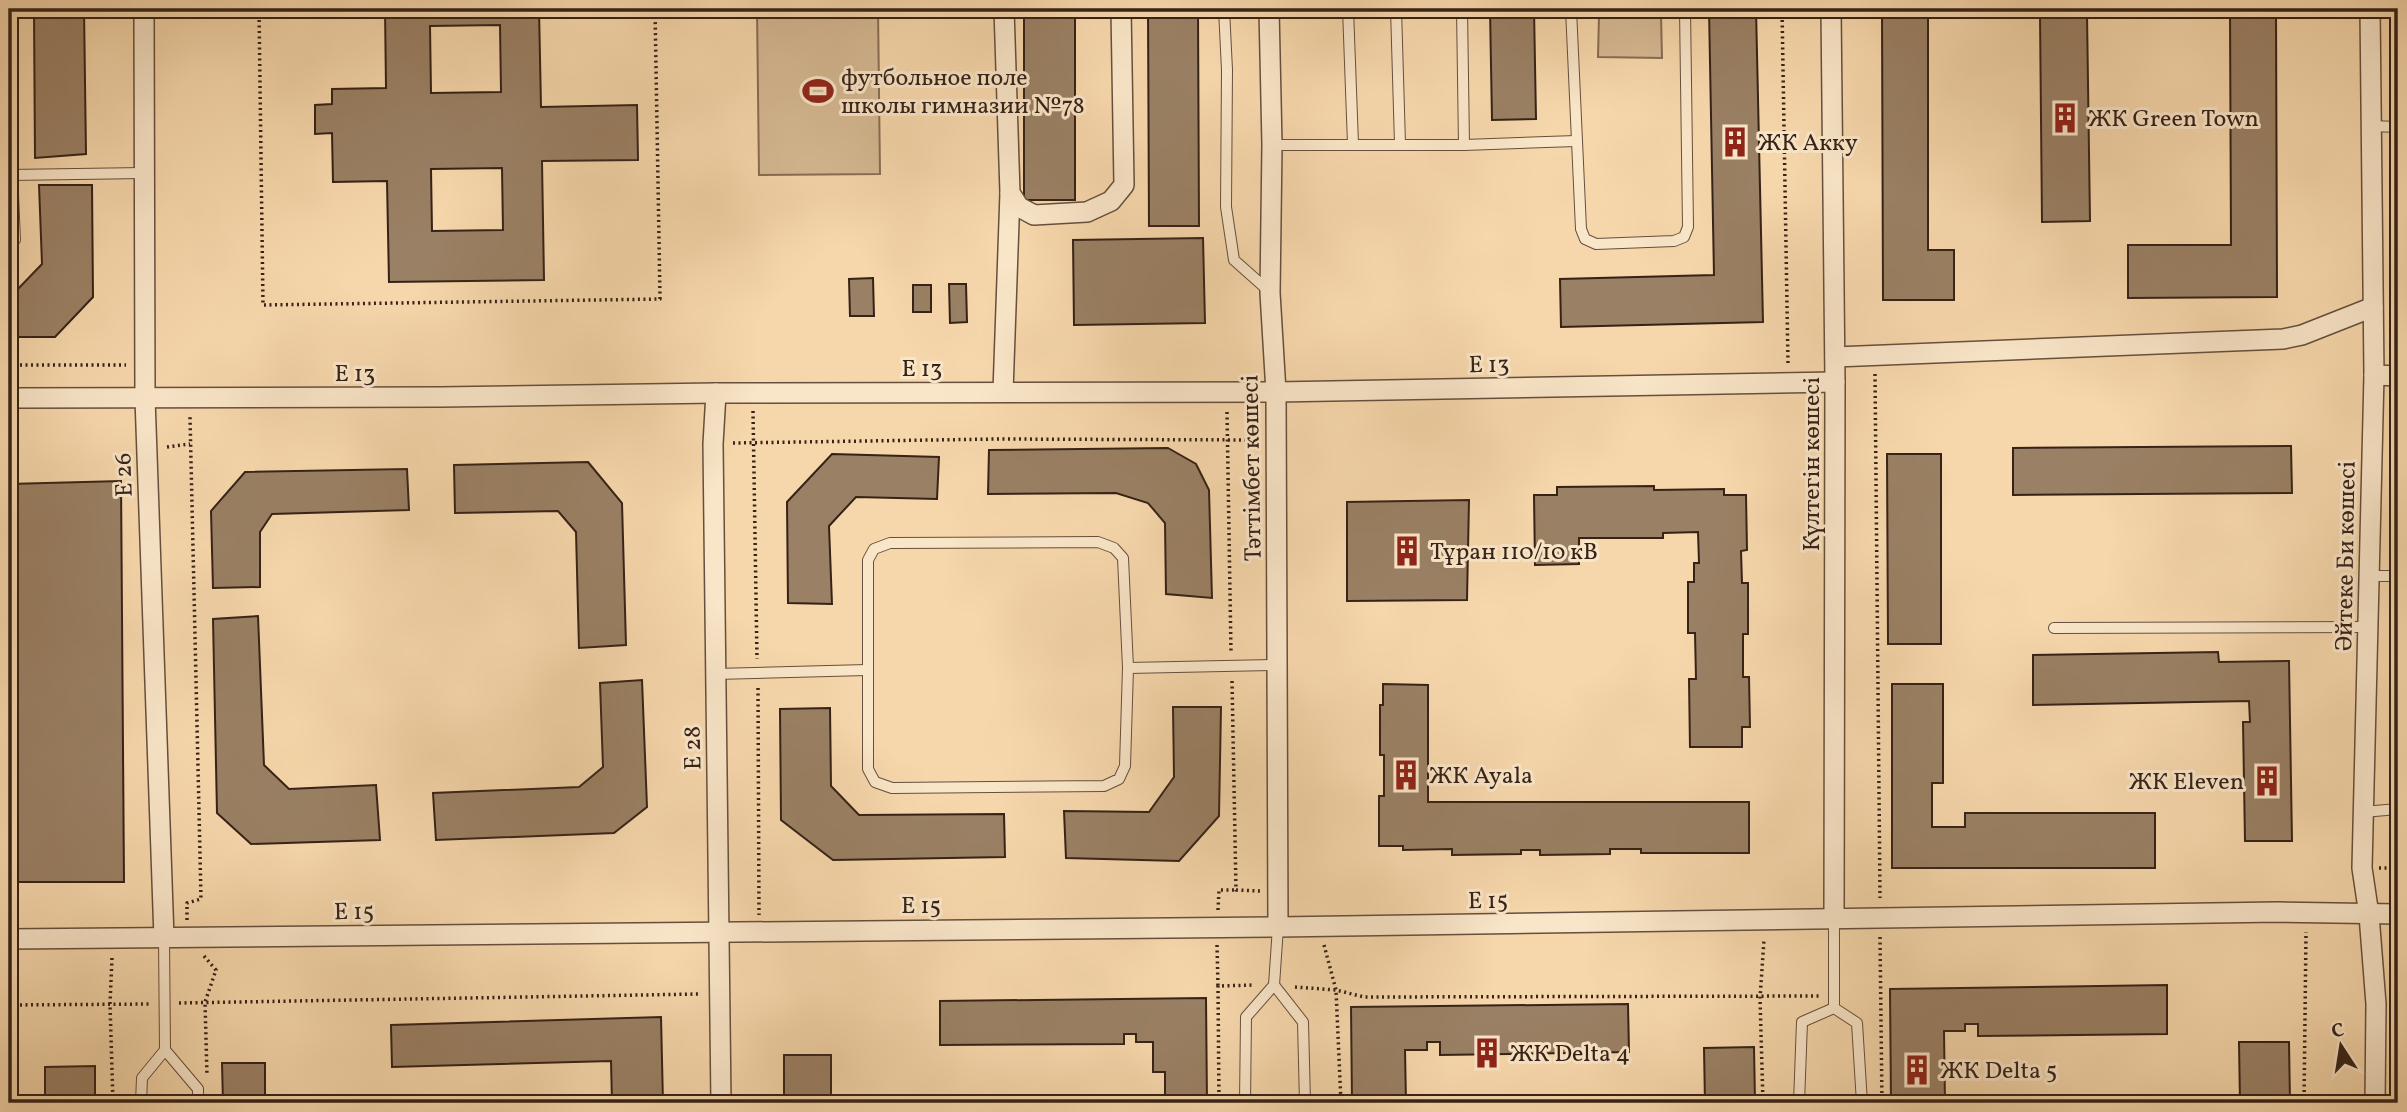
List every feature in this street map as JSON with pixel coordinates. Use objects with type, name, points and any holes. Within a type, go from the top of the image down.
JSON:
[{"type":"street","name":"E 26","points":[[144,9],[145,398],[164,938]]},
{"type":"street","points":[[1003,392],[1010,193],[1004,9]]},
{"type":"street","points":[[1010,193],[1019,207],[1034,215],[1087,212],[1111,201],[1124,185],[1121,9]]},
{"type":"street","name":"Тәттімбет көшесі","points":[[1269,9],[1272,145],[1270,293],[1276,392],[1278,927]]},
{"type":"street","name":"Күлтегін көшесі","points":[[1831,9],[1835,357],[1834,919]]},
{"type":"street","name":"Әйтеке Би көшесі","points":[[2370,9],[2374,375],[2362,868],[2369,915],[2376,1004],[2375,1103]]},
{"type":"street","points":[[1835,357],[2283,339],[2302,335],[2373,307]]},
{"type":"street","points":[[2374,375],[2398,376]]},
{"type":"street","name":"E 13","points":[[9,398],[1276,392],[1835,382]]},
{"type":"street","name":"E 28","points":[[716,393],[713,444],[721,1103]]},
{"type":"street","name":"E 15","points":[[9,939],[2398,914]]},
{"type":"lane","points":[[1224,9],[1227,70],[1226,207],[1234,260],[1270,293]]},
{"type":"lane","points":[[1348,9],[1353,144]]},
{"type":"lane","points":[[1396,9],[1400,144]]},
{"type":"lane","points":[[1462,9],[1464,145]]},
{"type":"lane","points":[[1571,9],[1581,229],[1585,239],[1596,244],[1674,241],[1684,237],[1688,227],[1685,9]]},
{"type":"lane","points":[[2370,126],[2398,127]]},
{"type":"lane","points":[[1272,145],[1464,145],[1576,141]]},
{"type":"lane","points":[[9,175],[144,173]]},
{"type":"lane","points":[[9,195],[13,195],[15,240],[9,244]]},
{"type":"lane","points":[[1098,542],[1114,548],[1123,558],[1128,668],[1125,766],[1119,779],[1104,786],[892,789],[875,782],[869,769],[867,670],[868,560],[874,549],[890,543],[1098,542]]},
{"type":"lane","points":[[2369,576],[2398,576]]},
{"type":"lane","points":[[2054,628],[2368,627]]},
{"type":"lane","points":[[1128,668],[1277,665]]},
{"type":"lane","points":[[715,674],[867,670]]},
{"type":"lane","points":[[2363,812],[2398,810]]},
{"type":"lane","points":[[1834,919],[1834,1008]]},
{"type":"lane","points":[[1245,1103],[1246,1017],[1274,985],[1278,927]]},
{"type":"lane","points":[[141,1103],[142,1078],[165,1050],[164,938]]},
{"type":"lane","points":[[1274,985],[1303,1022],[1305,1103]]},
{"type":"lane","points":[[1799,1103],[1802,1022],[1834,1008]]},
{"type":"lane","points":[[1834,1008],[1857,1023],[1862,1103]]},
{"type":"lane","points":[[165,1050],[198,1088],[198,1103]]},
{"type":"path","points":[[259,9],[263,306],[660,299],[655,9]]},
{"type":"path","points":[[1783,9],[1788,383]]},
{"type":"path","points":[[1875,355],[1882,1103]]},
{"type":"path","points":[[9,365],[145,365]]},
{"type":"path","points":[[190,397],[201,899],[187,903],[188,937],[216,970],[205,1002],[207,1078]]},
{"type":"path","points":[[713,444],[999,439],[1276,441]]},
{"type":"path","points":[[147,449],[191,444]]},
{"type":"path","points":[[2304,1103],[2306,913]]},
{"type":"path","points":[[1763,1103],[1760,998],[1765,920]]},
{"type":"path","points":[[1319,927],[1336,990],[1341,1103]]},
{"type":"path","points":[[113,939],[110,1004],[113,1103]]},
{"type":"path","points":[[1219,1103],[1218,986],[1274,985],[1336,990],[1364,997],[1834,996]]},
{"type":"path","points":[[9,1005],[719,993]]},
{"type":"shaded area","name":"футбольное поле школы гимназии №78","points":[[757,9],[878,9],[880,174],[759,175]]},
{"type":"shaded area","points":[[1599,15],[1661,15],[1662,58],[1598,57]]},
{"type":"building","points":[[32,9],[84,9],[86,154],[35,158]]},
{"type":"building","points":[[385,9],[539,9],[541,107],[637,105],[638,160],[542,161],[544,280],[389,282],[387,181],[333,182],[332,133],[315,134],[315,105],[332,104],[332,89],[386,88]],"holes":[[[500,25],[501,92],[431,93],[430,26]],[[502,168],[503,230],[432,231],[431,169]]]},
{"type":"building","points":[[1024,9],[1075,9],[1075,200],[1024,200]]},
{"type":"building","points":[[1148,9],[1198,9],[1199,226],[1149,226]]},
{"type":"building","points":[[1490,9],[1534,9],[1536,119],[1492,120]]},
{"type":"building","name":"ЖК Акку","points":[[1709,9],[1756,9],[1763,322],[1561,327],[1560,279],[1714,275]]},
{"type":"building","points":[[1882,9],[1928,9],[1928,250],[1954,250],[1954,300],[1883,300]]},
{"type":"building","points":[[2230,9],[2276,9],[2277,297],[2128,298],[2128,245],[2231,245]]},
{"type":"building","name":"ЖК Green Town","points":[[2087,14],[2090,221],[2042,222],[2040,15]]},
{"type":"building","points":[[39,185],[92,185],[93,297],[55,337],[9,337],[9,290],[17,290],[42,264]]},
{"type":"building","points":[[1203,238],[1205,323],[1074,325],[1073,240]]},
{"type":"building","points":[[873,278],[874,316],[850,316],[849,279]]},
{"type":"building","points":[[949,284],[966,284],[967,322],[950,323]]},
{"type":"building","points":[[913,285],[931,285],[931,312],[913,312]]},
{"type":"building","points":[[2291,446],[2292,493],[2013,495],[2013,448]]},
{"type":"building","points":[[1168,448],[1196,464],[1209,490],[1212,598],[1166,594],[1165,523],[1148,503],[1116,493],[988,494],[989,450]]},
{"type":"building","points":[[832,454],[939,457],[937,499],[856,497],[829,526],[832,604],[788,603],[787,502]]},
{"type":"building","points":[[1887,454],[1941,454],[1941,644],[1888,644]]},
{"type":"building","points":[[588,462],[622,503],[626,645],[579,648],[576,532],[558,511],[455,513],[454,465]]},
{"type":"building","points":[[407,469],[409,510],[272,514],[260,532],[260,587],[213,588],[211,511],[245,472]]},
{"type":"building","points":[[121,481],[124,882],[9,882],[9,484]]},
{"type":"building","points":[[1654,486],[1654,490],[1724,489],[1724,495],[1746,495],[1747,550],[1741,551],[1742,583],[1748,583],[1748,634],[1743,634],[1743,677],[1749,677],[1750,727],[1742,727],[1742,747],[1690,747],[1689,679],[1696,679],[1695,633],[1688,633],[1688,582],[1694,582],[1694,563],[1699,563],[1698,532],[1663,533],[1663,538],[1579,538],[1579,564],[1535,565],[1534,495],[1557,495],[1557,487]]},
{"type":"building","name":"Тұран 110/10 кВ","points":[[1469,500],[1467,600],[1347,601],[1347,502]]},
{"type":"building","points":[[258,616],[264,765],[289,789],[376,785],[380,840],[251,844],[217,813],[213,619]]},
{"type":"building","name":"ЖК Eleven","points":[[2218,652],[2219,662],[2289,661],[2292,841],[2245,841],[2243,722],[2250,722],[2249,701],[2033,705],[2033,655]]},
{"type":"building","points":[[642,680],[647,807],[614,833],[436,840],[433,793],[579,787],[603,767],[600,683]]},
{"type":"building","name":"ЖК Ayala","points":[[1383,684],[1428,685],[1428,802],[1749,802],[1749,853],[1641,853],[1641,849],[1610,849],[1610,854],[1540,855],[1540,850],[1521,850],[1521,854],[1452,855],[1452,849],[1403,850],[1403,846],[1379,846],[1379,796],[1384,796],[1384,755],[1380,755],[1380,705],[1383,705]]},
{"type":"building","points":[[1892,684],[1943,684],[1943,783],[1932,783],[1932,827],[1965,827],[1965,813],[2155,813],[2155,868],[1892,868]]},
{"type":"building","points":[[1173,707],[1221,707],[1219,816],[1179,861],[1066,858],[1064,811],[1149,812],[1174,777]]},
{"type":"building","points":[[830,708],[831,786],[859,815],[1004,814],[1005,857],[833,860],[781,820],[780,709]]},
{"type":"building","name":"ЖК Delta 5","points":[[2167,985],[2167,1034],[1978,1036],[1978,1024],[1965,1024],[1965,1031],[1944,1031],[1945,1103],[1891,1103],[1890,989]]},
{"type":"building","points":[[1206,998],[1207,1103],[1165,1103],[1165,1072],[1153,1072],[1153,1042],[1136,1042],[1136,1034],[1124,1034],[1124,1044],[940,1045],[940,1001]]},
{"type":"building","name":"ЖК Delta 4","points":[[1628,1004],[1629,1052],[1440,1055],[1440,1042],[1427,1042],[1427,1050],[1405,1050],[1406,1103],[1352,1103],[1351,1007]]},
{"type":"building","points":[[661,1017],[663,1103],[612,1103],[611,1061],[392,1067],[391,1025]]},
{"type":"building","points":[[2239,1042],[2289,1042],[2290,1103],[2240,1103]]},
{"type":"building","points":[[1754,1047],[1755,1103],[1705,1103],[1704,1048]]},
{"type":"building","points":[[784,1055],[831,1055],[831,1103],[784,1103]]},
{"type":"building","points":[[222,1063],[265,1063],[265,1103],[223,1103]]},
{"type":"building","points":[[95,1066],[95,1103],[45,1103],[45,1067]]},
{"type":"place","name":"футбольное поле школы гимназии №78","points":[[818,91]]},
{"type":"place","name":"ЖК Green Town","points":[[2065,118]]},
{"type":"place","name":"ЖК Акку","points":[[1735,142]]},
{"type":"place","name":"Тұран 110/10 кВ","points":[[1407,551]]},
{"type":"place","name":"ЖК Ayala","points":[[1406,775]]},
{"type":"place","name":"ЖК Eleven","points":[[2267,781]]},
{"type":"place","name":"ЖК Delta 4","points":[[1487,1053]]},
{"type":"place","name":"ЖК Delta 5","points":[[1917,1070]]}]
